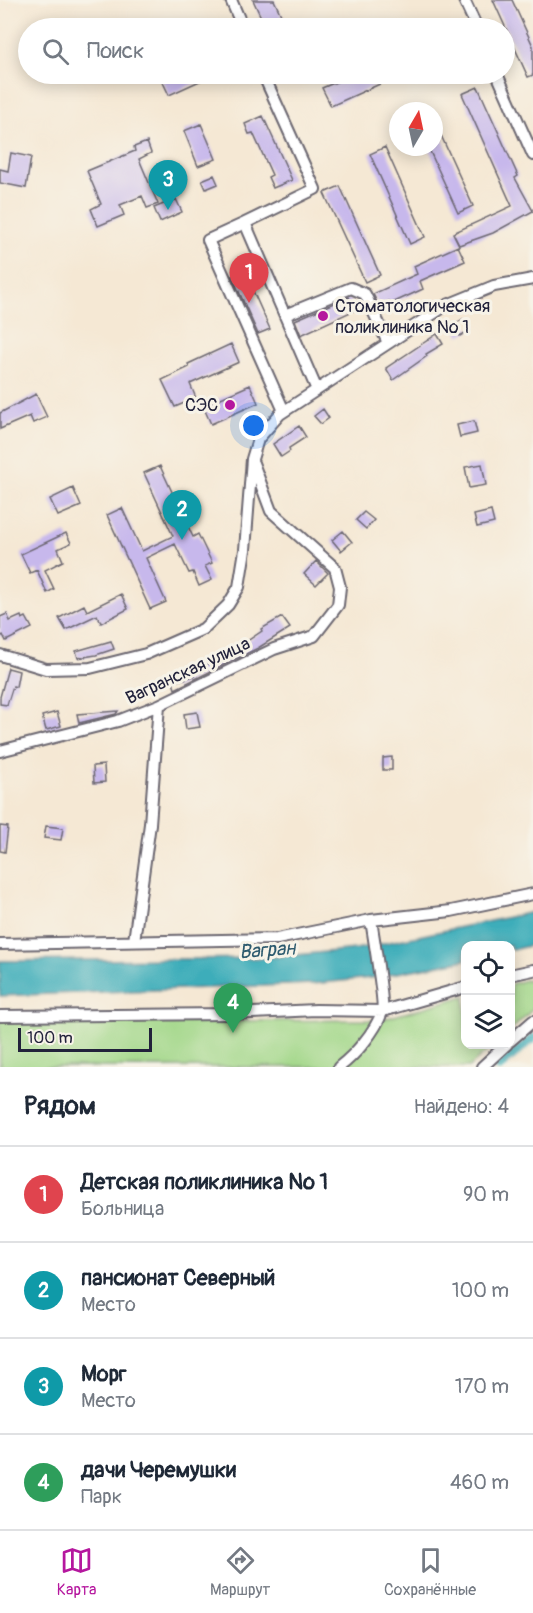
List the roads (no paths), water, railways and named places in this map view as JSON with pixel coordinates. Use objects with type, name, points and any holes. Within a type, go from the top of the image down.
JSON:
[{"type":"street","points":[[231,0],[239,18]]},
{"type":"street","points":[[464,0],[472,18]]},
{"type":"street","points":[[268,84],[315,189],[208,240],[284,411]]},
{"type":"street","points":[[501,84],[533,155]]},
{"type":"street","points":[[245,223],[317,390]]},
{"type":"street","points":[[1,658],[46,669],[90,669],[146,654],[203,628],[228,605],[239,587],[245,550],[252,459],[258,439],[284,411],[445,306],[494,286],[533,279]]},
{"type":"street","points":[[285,315],[351,288],[365,294],[388,343]]},
{"type":"street","name":"Вагранская улица","points":[[0,751],[118,721],[159,705],[274,649],[314,636],[338,605],[340,587],[335,568],[272,511],[252,459]]},
{"type":"street","points":[[134,941],[150,824],[159,705]]},
{"type":"street","points":[[0,944],[277,939],[372,925],[533,894]]},
{"type":"street","points":[[339,1067],[366,1040],[383,1008],[372,925]]},
{"type":"street","points":[[515,974],[533,970]]},
{"type":"street","points":[[0,1016],[230,1014],[383,1008],[461,988]]},
{"type":"street","points":[[515,1037],[533,1021]]},
{"type":"street","points":[[482,1067],[502,1049]]},
{"type":"water","points":[[533,912],[533,945],[515,949],[515,941],[461,941],[461,961],[371,978],[312,984],[0,996],[0,961],[266,958],[356,949]]},
{"type":"waterway","points":[[499,1067],[533,1038]]},
{"type":"place","name":"Морг","points":[[168,210]]},
{"type":"place","name":"Детская поликлиника № 1","points":[[249,303]]},
{"type":"place","name":"Стоматологическая поликлиника № 1","points":[[323,316]]},
{"type":"place","name":"СЭС","points":[[230,405]]},
{"type":"place","name":"пансионат Северный","points":[[182,540]]},
{"type":"place","name":"дачи Черемушки","points":[[233,1033]]},
{"type":"water label","name":"Вагран","points":[[267,950]]}]
